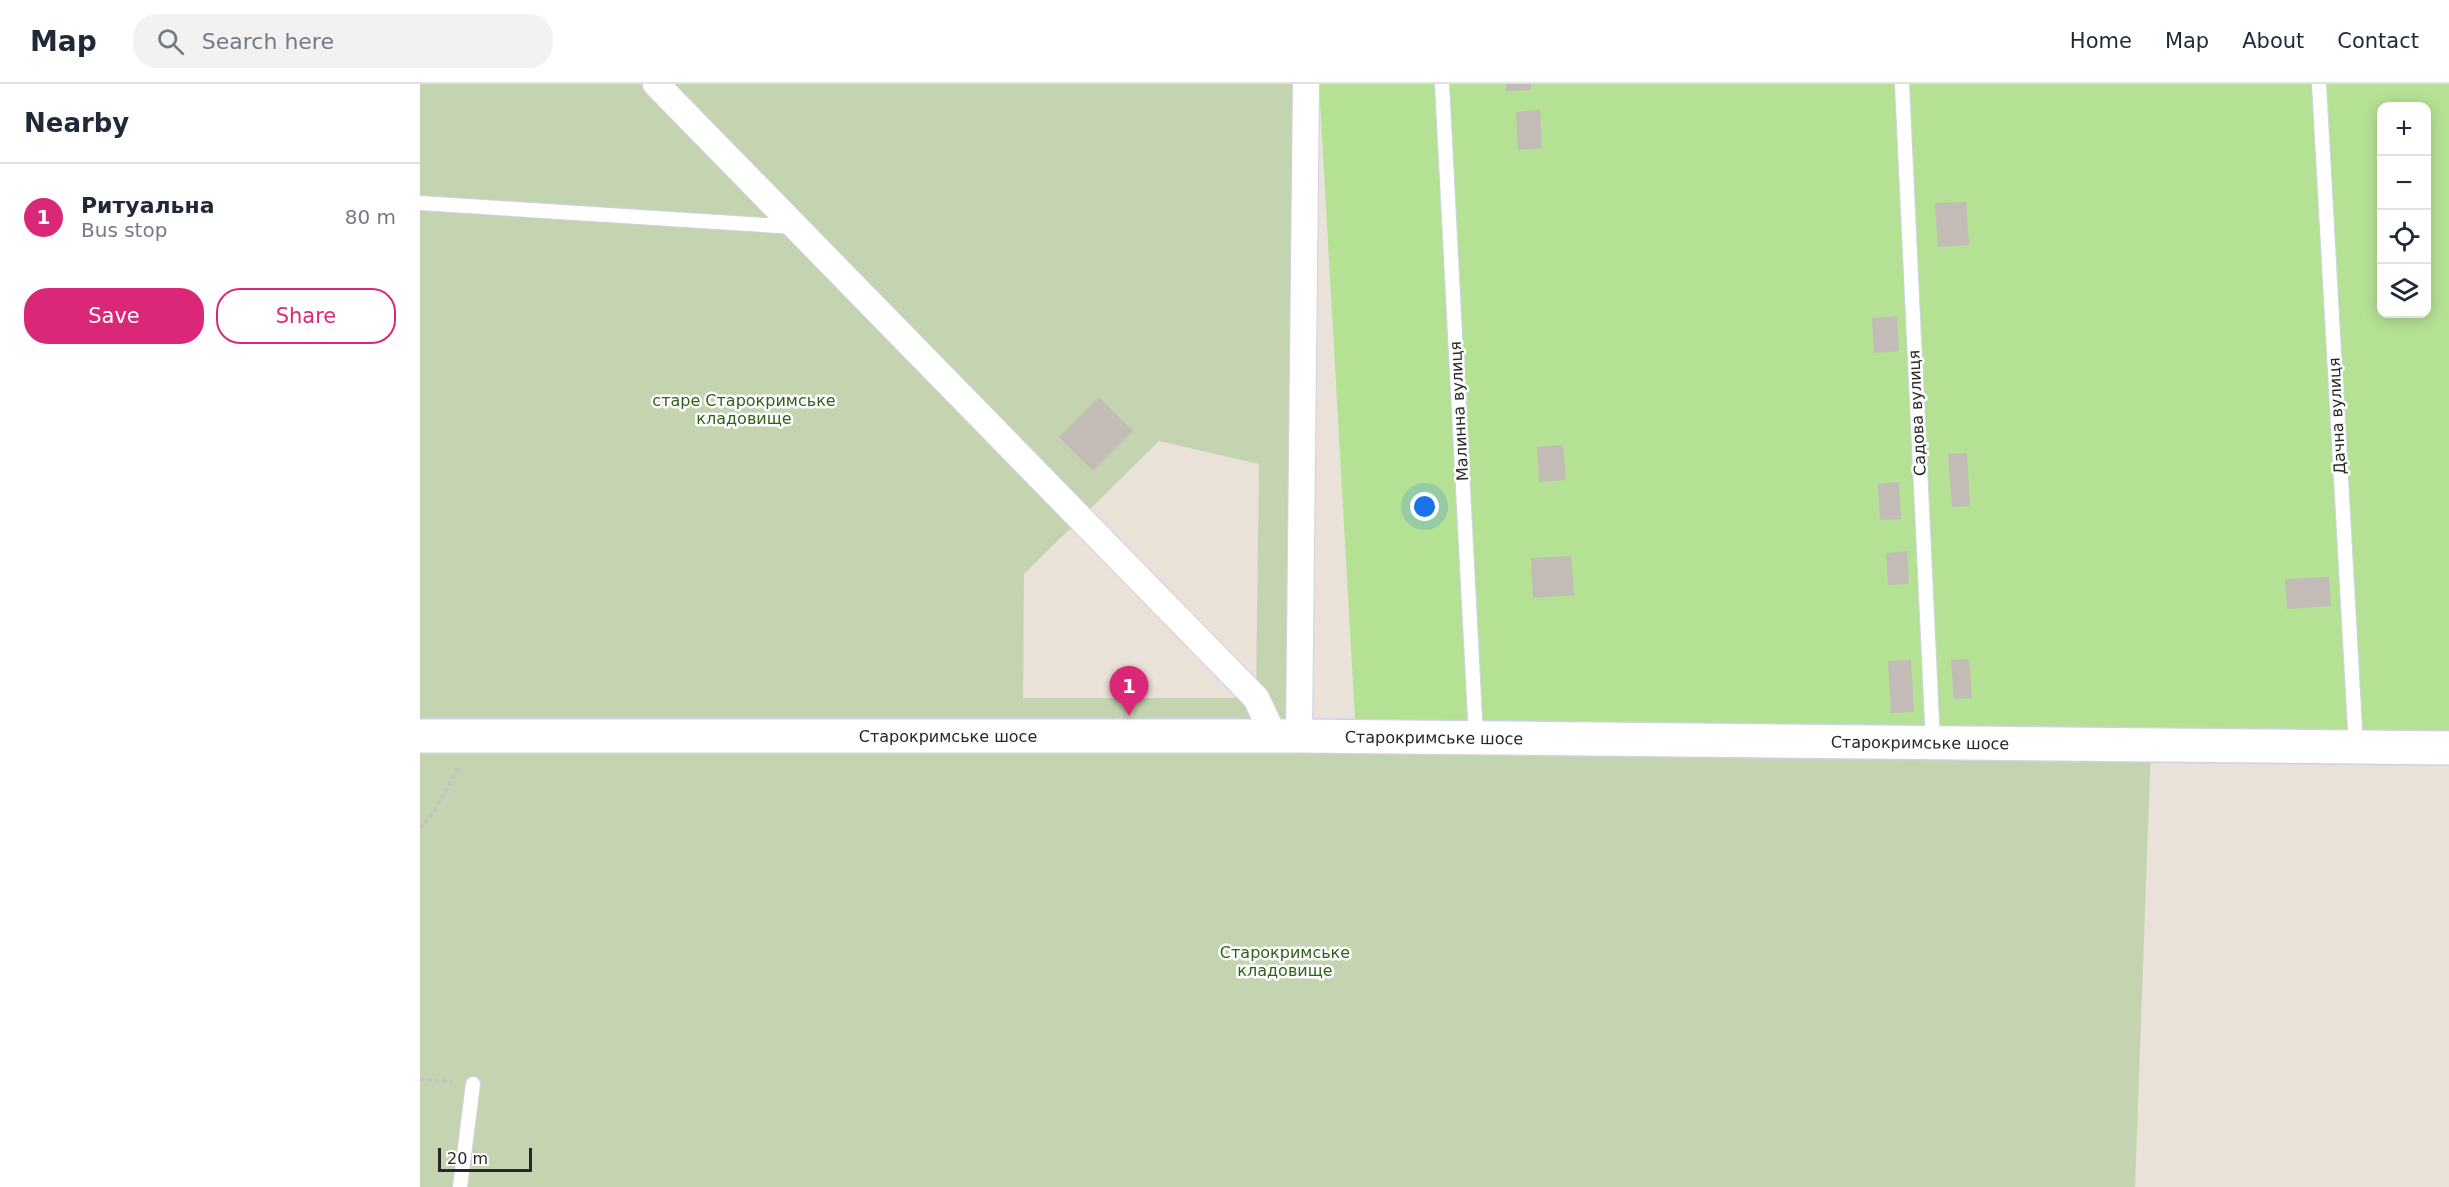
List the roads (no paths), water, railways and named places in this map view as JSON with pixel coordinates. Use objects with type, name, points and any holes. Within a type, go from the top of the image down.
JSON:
[{"type":"street","points":[[656,84],[1256,698],[1287,736]]},
{"type":"street","points":[[1287,736],[1306,84]]},
{"type":"street","name":"Старокримське шосе","points":[[420,736],[1287,736],[2449,748]]},
{"type":"lane","name":"Малинна вулиця","points":[[1442,84],[1476,738]]},
{"type":"lane","name":"Садова вулиця","points":[[1902,84],[1933,743]]},
{"type":"lane","name":"Дачна вулиця","points":[[2319,84],[2356,747]]},
{"type":"lane","points":[[420,203],[795,227]]},
{"type":"lane","points":[[460,1187],[473,1084]]},
{"type":"place","name":"Ритуальна","points":[[1129,716]]},
{"type":"park label","name":"старе Старокримське кладовище","points":[[744,409]]},
{"type":"park label","name":"Старокримське кладовище","points":[[1285,961]]}]
